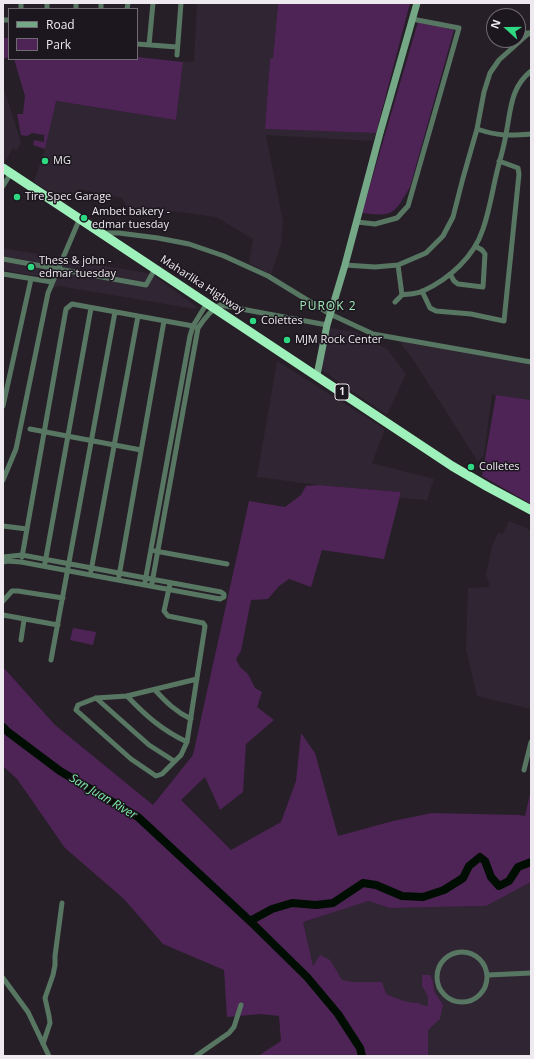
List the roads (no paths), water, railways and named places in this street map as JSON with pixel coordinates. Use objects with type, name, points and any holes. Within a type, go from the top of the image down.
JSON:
[{"type":"highway","name":"Maharlika Highway","points":[[3,168],[452,466],[531,510]]},
{"type":"street","points":[[149,45],[153,3]]},
{"type":"street","points":[[177,55],[181,3]]},
{"type":"street","points":[[317,375],[327,325],[417,3]]},
{"type":"street","points":[[357,222],[375,224],[397,218],[408,206],[459,28],[412,19]]},
{"type":"street","points":[[345,265],[375,268],[398,265],[426,254],[443,236],[453,217],[477,129],[484,92],[490,73],[499,60],[530,34]]},
{"type":"street","points":[[138,44],[177,47]]},
{"type":"street","points":[[395,302],[402,295],[422,291],[450,274],[462,263],[475,246],[483,230],[506,136],[513,97],[519,82],[531,71]]},
{"type":"street","points":[[477,129],[506,136],[531,134]]},
{"type":"street","points":[[422,291],[432,310],[470,314],[504,321],[519,174],[518,168],[499,161]]},
{"type":"street","points":[[3,186],[11,173]]},
{"type":"street","points":[[3,480],[16,449],[48,293],[57,268],[80,218]]},
{"type":"street","points":[[102,233],[119,233],[158,238],[189,244],[224,256],[268,276],[330,314],[372,334],[531,362]]},
{"type":"street","points":[[450,274],[454,281],[458,284],[483,287],[485,254],[482,250],[475,246]]},
{"type":"street","points":[[3,259],[146,285],[155,269]]},
{"type":"street","points":[[398,265],[402,295]]},
{"type":"street","points":[[3,275],[52,282]]},
{"type":"street","points":[[3,406],[31,279]]},
{"type":"street","points":[[21,562],[66,309],[72,304],[196,327]]},
{"type":"street","points":[[151,586],[155,551],[190,336],[196,327],[211,305],[220,304],[327,325]]},
{"type":"street","points":[[196,327],[205,318],[211,305]]},
{"type":"street","points":[[44,566],[91,308]]},
{"type":"street","points":[[51,660],[115,312]]},
{"type":"street","points":[[90,575],[138,316]]},
{"type":"street","points":[[118,580],[164,321]]},
{"type":"street","points":[[30,429],[141,450]]},
{"type":"street","points":[[3,526],[27,529]]},
{"type":"street","points":[[155,551],[227,564]]},
{"type":"street","points":[[145,585],[155,551]]},
{"type":"street","points":[[3,556],[22,555],[152,580],[169,587],[220,599],[224,597],[224,594],[221,592],[169,587],[151,586],[21,562],[3,562]]},
{"type":"street","points":[[169,587],[164,611],[168,616],[203,623],[205,626],[191,719],[187,742],[181,755],[162,774],[156,776],[131,759],[76,710],[78,705],[96,698],[127,696],[197,679]]},
{"type":"street","points":[[3,601],[10,592],[18,591],[62,598]]},
{"type":"street","points":[[3,615],[58,625]]},
{"type":"street","points":[[22,640],[24,620]]},
{"type":"street","points":[[155,690],[168,705],[180,714],[191,719]]},
{"type":"street","points":[[127,696],[156,725],[187,742]]},
{"type":"street","points":[[96,698],[149,745],[174,761]]},
{"type":"street","points":[[524,770],[531,742]]},
{"type":"street","points":[[43,1044],[50,1023],[45,998],[55,965],[62,903]]},
{"type":"street","points":[[465,951],[474,954],[483,962],[488,975],[486,985],[481,994],[472,1001],[461,1002],[451,1000],[442,993],[437,982],[437,971],[441,962],[456,952],[465,951]]},
{"type":"street","points":[[488,975],[531,973]]},
{"type":"street","points":[[3,978],[28,1012],[50,1056]]},
{"type":"street","points":[[196,1056],[229,1033],[234,1027],[241,1005]]},
{"type":"waterway","name":"San Juan River","points":[[3,727],[60,771],[138,817],[250,921],[307,977],[338,1014],[360,1048],[362,1056]]},
{"type":"waterway","points":[[250,921],[272,909],[292,903],[316,905],[333,903],[363,883],[376,885],[402,896],[423,897],[444,890],[463,878],[469,866],[480,857],[485,861],[491,877],[499,886],[509,881],[518,867],[531,862]]},
{"type":"place","name":"MG","points":[[45,161]]},
{"type":"place","name":"Tire Spec Garage","points":[[17,197]]},
{"type":"place","name":"Ambet bakery - edmar tuesday","points":[[84,218]]},
{"type":"place","name":"Thess & john - edmar tuesday","points":[[31,267]]},
{"type":"place","name":"Colettes","points":[[253,321]]},
{"type":"place","name":"MJM Rock Center","points":[[287,340]]},
{"type":"place","name":"Colletes","points":[[471,467]]},
{"type":"district","name":"PUROK 2","points":[[328,307]]}]
